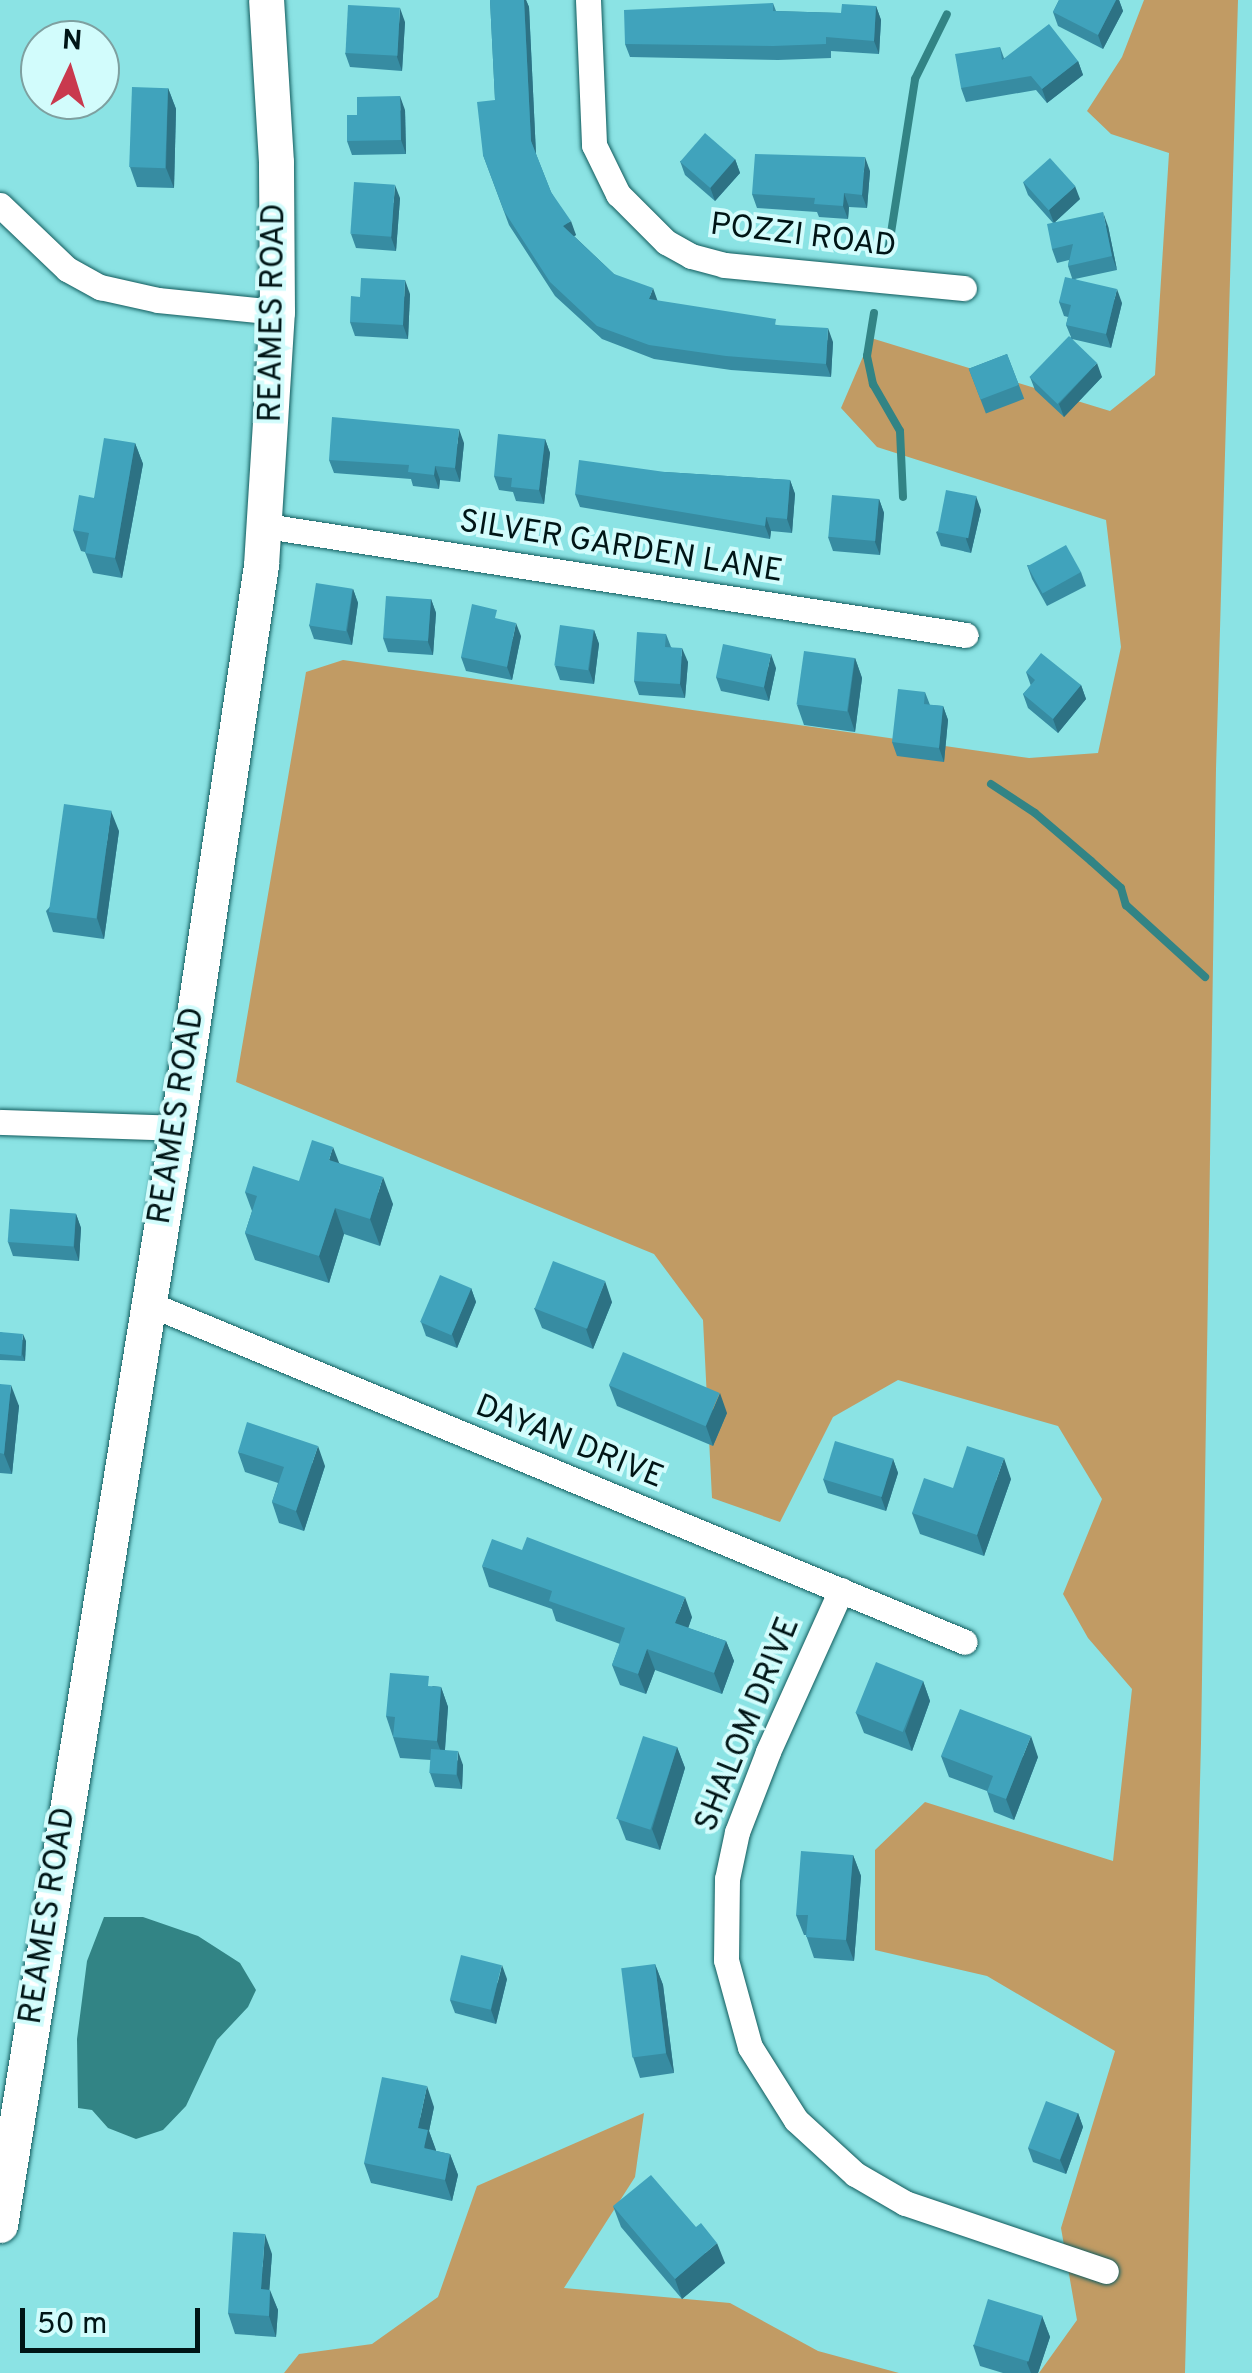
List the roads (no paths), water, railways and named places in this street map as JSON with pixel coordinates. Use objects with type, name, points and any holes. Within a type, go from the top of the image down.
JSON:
[{"type":"main road","name":"REAMES ROAD","points":[[0,2226],[3,2183],[177,1128],[266,526],[278,312],[276,162],[266,0]]},
{"type":"street","name":"POZZI ROAD","points":[[588,0],[590,113],[598,157],[618,194],[666,242],[691,256],[724,265],[964,288]]},
{"type":"street","points":[[0,205],[67,269],[100,287],[158,300],[278,312]]},
{"type":"street","name":"SILVER GARDEN LANE","points":[[266,526],[966,636]]},
{"type":"street","points":[[0,1122],[177,1128]]},
{"type":"street","name":"DAYAN DRIVE","points":[[147,1303],[965,1642]]},
{"type":"street","name":"SHALOM DRIVE","points":[[841,1590],[768,1752],[737,1832],[727,1879],[726,1960],[734,2002],[750,2047],[796,2120],[855,2174],[905,2203],[1106,2271]]},
{"type":"water","points":[[104,1917],[143,1917],[198,1936],[240,1963],[256,1990],[248,2007],[217,2040],[186,2106],[163,2130],[136,2139],[108,2128],[92,2110],[78,2108],[77,2039],[87,1961]]},
{"type":"waterway","points":[[888,252],[915,79],[947,14]]},
{"type":"waterway","points":[[874,313],[867,356],[873,384],[900,431],[903,497]]},
{"type":"waterway","points":[[991,784],[1035,813],[1121,888],[1126,905],[1205,977]]}]
